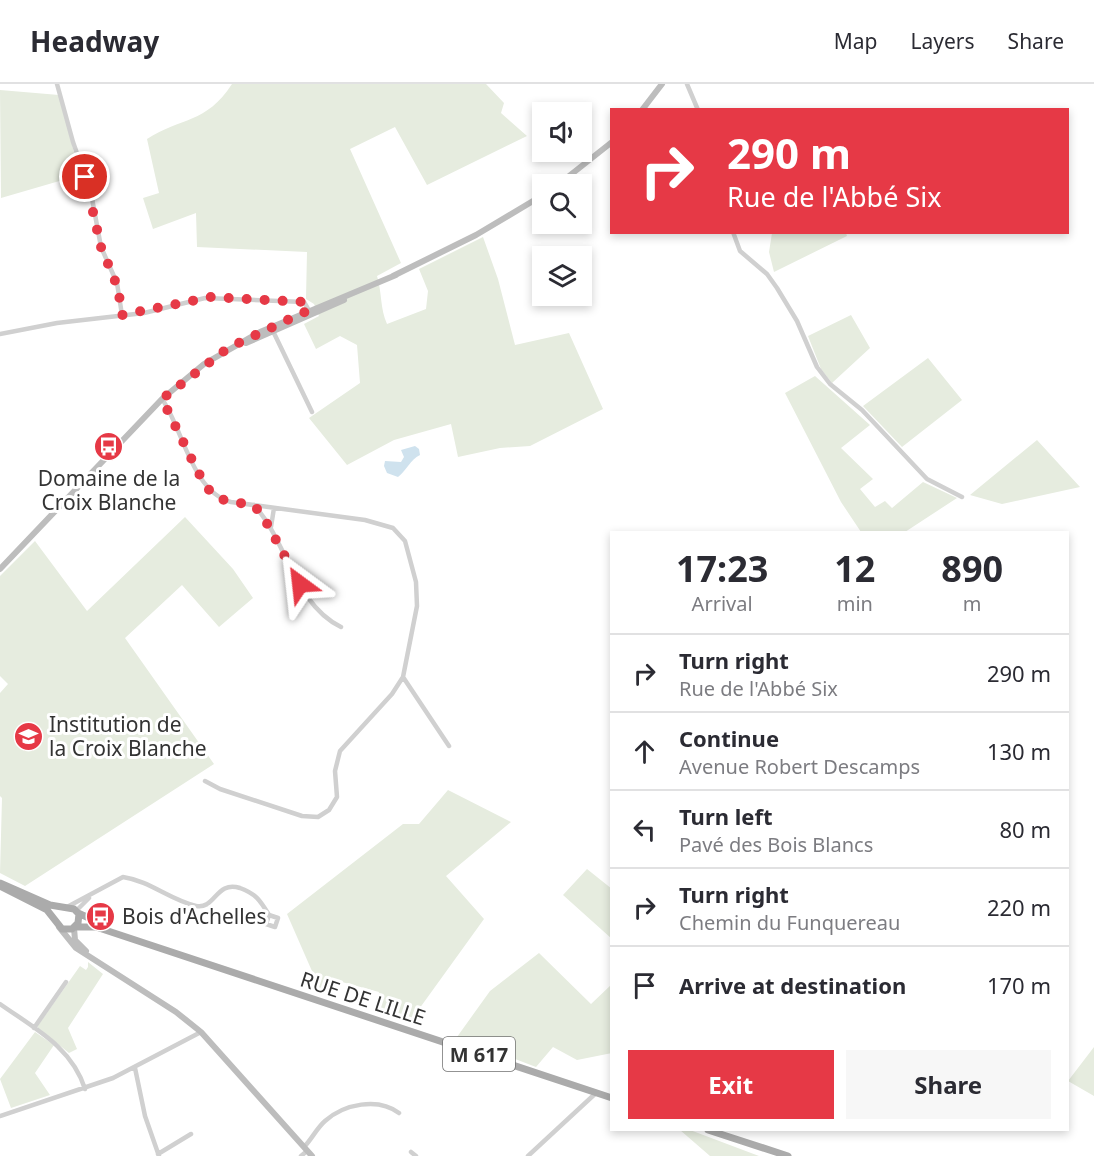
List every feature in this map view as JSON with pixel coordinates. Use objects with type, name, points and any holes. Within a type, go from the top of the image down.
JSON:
[{"type":"main road","points":[[644,108],[663,84]]},
{"type":"main road","points":[[572,174],[610,144]]},
{"type":"main road","points":[[0,569],[162,399],[186,378],[253,337],[396,275],[476,235],[532,202]]},
{"type":"main road","points":[[0,884],[45,909],[76,948],[106,966]]},
{"type":"main road","points":[[0,884],[50,905],[66,907],[77,912],[79,920],[73,936],[77,943],[201,1032],[308,1151]]},
{"type":"main road","points":[[66,907],[57,914],[58,924],[66,930],[75,927]]},
{"type":"main road","name":"RUE DE LILLE","points":[[77,912],[171,952]]},
{"type":"main road","name":"RUE DE LILLE","points":[[75,927],[91,925],[610,1097]]},
{"type":"main road","points":[[711,1131],[788,1156]]},
{"type":"street","points":[[57,84],[92,199],[103,252],[117,283],[122,315]]},
{"type":"street","points":[[687,84],[697,108]]},
{"type":"street","points":[[734,234],[740,251],[767,274],[783,297],[823,376],[862,410],[923,476],[939,487],[962,497]]},
{"type":"street","points":[[0,334],[219,297],[304,302],[310,312]]},
{"type":"street","points":[[272,329],[312,412]]},
{"type":"street","points":[[162,399],[194,466],[211,493],[226,501],[372,521],[393,528],[404,537],[415,578],[417,601],[403,676],[395,690],[340,751],[335,767],[336,800],[322,815],[302,816],[220,789],[206,781]]},
{"type":"street","points":[[254,505],[271,530],[296,577],[318,609],[326,619],[341,627]]},
{"type":"street","points":[[271,530],[274,508]]},
{"type":"street","points":[[403,676],[448,746]]},
{"type":"street","points":[[66,907],[117,879],[126,878],[200,906],[208,903],[223,888],[231,886],[255,894],[269,915]]},
{"type":"street","points":[[77,912],[100,889]]},
{"type":"street","points":[[34,1028],[66,982]]},
{"type":"street","points":[[0,1004],[68,1054],[80,1073],[85,1089]]},
{"type":"street","points":[[0,1116],[85,1089],[135,1068],[201,1032]]},
{"type":"street","points":[[135,1068],[145,1116],[159,1155],[191,1134]]},
{"type":"street","points":[[528,1156],[596,1093]]},
{"type":"street","points":[[301,1156],[308,1151],[324,1122],[347,1108],[377,1104],[399,1113]]},
{"type":"shaded area","points":[[232,84],[486,84],[504,103],[501,113],[527,136],[427,185],[395,127],[350,149],[401,263],[377,276],[387,324],[426,309],[428,291],[419,269],[483,237],[498,279],[515,345],[569,333],[603,409],[530,446],[500,448],[458,457],[451,424],[394,440],[347,465],[309,418],[360,383],[357,345],[340,336],[316,349],[304,324],[319,316],[314,304],[306,299],[307,252],[197,247],[196,213],[153,229],[143,198],[159,193],[147,139],[203,113],[222,97]]},
{"type":"shaded area","points":[[0,90],[59,95],[80,175],[1,198]]},
{"type":"shaded area","points":[[772,234],[846,234],[847,236],[774,272],[769,252]]},
{"type":"shaded area","points":[[851,315],[870,348],[832,383],[821,369],[808,336]]},
{"type":"shaded area","points":[[928,358],[962,400],[902,447],[863,406]]},
{"type":"shaded area","points":[[815,376],[870,425],[841,448],[873,479],[860,489],[875,507],[885,501],[892,508],[923,482],[957,498],[907,531],[860,531],[841,502],[785,393]]},
{"type":"shaded area","points":[[1037,440],[1080,487],[1002,504],[970,495]]},
{"type":"shaded area","points":[[185,517],[233,569],[253,598],[219,627],[182,585],[125,638],[214,764],[25,886],[0,873],[2,798],[0,796],[0,693],[8,684],[0,676],[0,576],[35,541],[87,611]]},
{"type":"shaded area","points":[[448,790],[511,822],[446,876],[484,919],[409,1023],[374,1012],[379,992],[342,982],[330,995],[312,991],[315,978],[287,914],[403,824],[419,824]]},
{"type":"shaded area","points":[[587,869],[610,887],[610,937],[563,895]]},
{"type":"shaded area","points":[[539,953],[591,1004],[610,986],[610,1053],[577,1060],[553,1047],[536,1067],[457,1037],[490,991]]},
{"type":"shaded area","points":[[88,962],[103,974],[68,1028],[77,1049],[69,1053],[37,1027],[80,966],[86,970]]},
{"type":"shaded area","points":[[35,1032],[54,1045],[35,1073],[50,1095],[11,1108],[0,1079]]},
{"type":"shaded area","points":[[1094,1047],[1094,1096],[1069,1080]]},
{"type":"shaded area","points":[[681,1131],[693,1131],[759,1156],[710,1156]]},
{"type":"water","points":[[415,446],[419,449],[420,455],[398,477],[387,473],[384,466],[385,461],[401,462],[404,457],[401,450]]},
{"type":"place","name":"Domaine de la Croix Blanche","points":[[109,447]]},
{"type":"place","name":"Institution de la Croix Blanche","points":[[28,736]]},
{"type":"place","name":"Bois d'Achelles","points":[[101,916]]},
{"type":"route","points":[[85,177],[92,199],[101,247],[118,288],[122,315],[149,312],[200,299],[219,297],[304,302],[308,306],[309,310],[228,348],[204,364],[162,399],[198,472],[211,493],[222,500],[254,505],[271,530],[300,584]]}]
